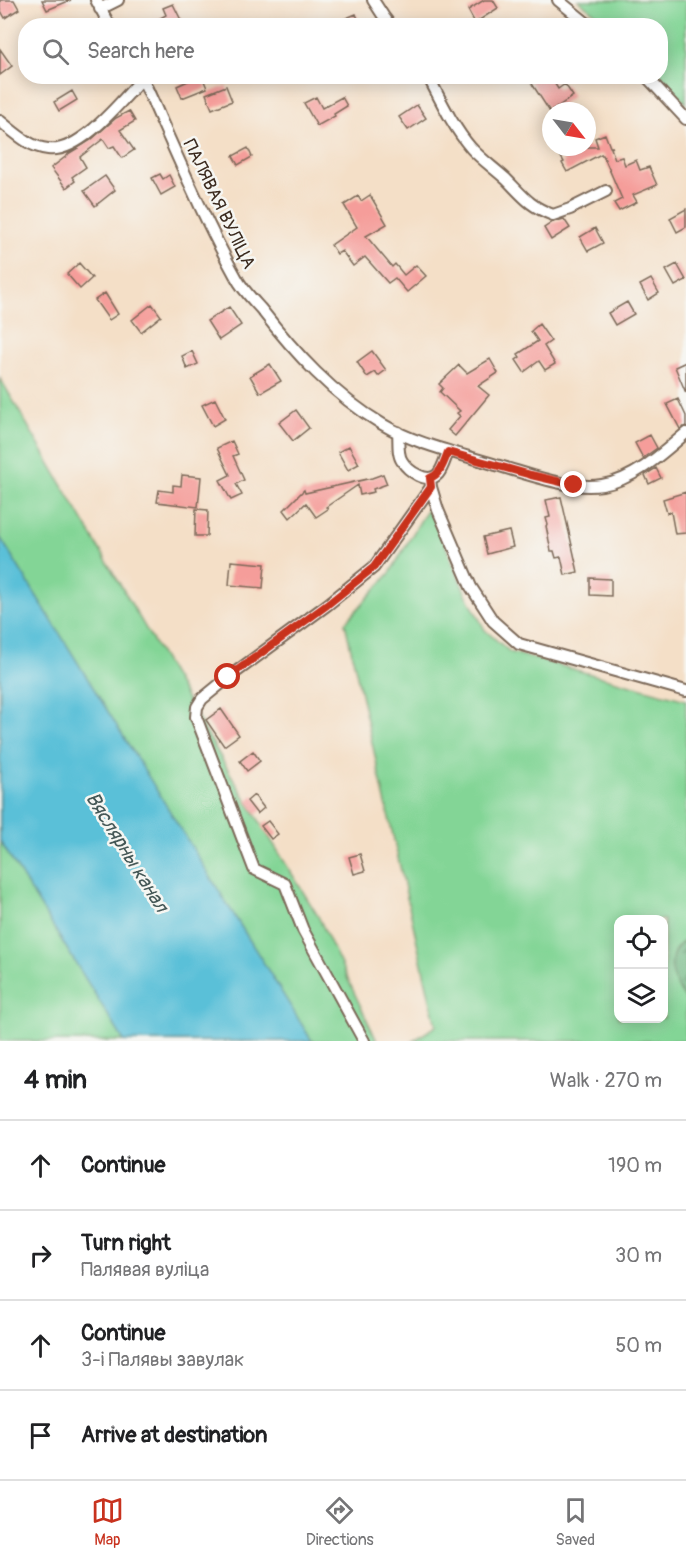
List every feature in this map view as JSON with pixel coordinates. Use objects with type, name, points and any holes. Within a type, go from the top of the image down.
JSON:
[{"type":"street","points":[[106,18],[98,4],[118,0]]},
{"type":"street","points":[[373,0],[385,18]]},
{"type":"street","points":[[558,0],[580,18]]},
{"type":"street","points":[[0,121],[29,143],[49,150],[70,146],[85,137],[136,84]]},
{"type":"street","name":"ПАЛЯВАЯ ВУЛІЦА","points":[[145,84],[196,197],[237,279],[281,335],[322,379],[381,424],[448,452],[574,485],[603,485],[624,478],[654,461],[686,433]]},
{"type":"street","points":[[432,84],[447,113],[469,146],[537,209],[553,215],[606,191]]},
{"type":"street","points":[[653,84],[686,119]]},
{"type":"street","points":[[398,432],[400,460],[431,483],[438,510],[471,587],[493,621],[519,644],[686,691]]},
{"type":"street","points":[[364,1041],[303,930],[285,884],[254,869],[196,717],[197,707],[202,699],[228,677],[327,605],[374,567],[443,466],[448,452]]},
{"type":"green space","points":[[578,0],[686,0],[686,104],[668,83],[668,18],[601,18]]},
{"type":"green space","points":[[0,378],[231,775],[318,916],[377,1041],[0,1041]]},
{"type":"green space","points":[[429,506],[464,590],[485,630],[510,652],[686,700],[686,1041],[413,1041],[436,1026],[345,623],[390,573]]},
{"type":"green space","points":[[686,940],[686,1000],[674,977],[672,960],[674,953]]},
{"type":"water","name":"Вяслярны канал","points":[[0,537],[312,1041],[124,1041],[0,841]]},
{"type":"building","points":[[0,0],[14,0],[19,9],[5,18],[0,9]]},
{"type":"building","points":[[42,0],[71,0],[47,10]]},
{"type":"building","points":[[484,0],[493,0],[498,8],[483,18],[472,18],[468,10]]},
{"type":"building","points":[[173,4],[180,18],[161,18],[166,15],[163,8]]},
{"type":"building","points":[[356,14],[358,18],[346,18]]},
{"type":"building","points":[[0,49],[12,66],[0,75]]},
{"type":"building","points":[[205,84],[207,88],[182,98],[177,86]]},
{"type":"building","points":[[532,84],[555,84],[558,89],[565,84],[573,96],[564,102],[544,102]]},
{"type":"building","points":[[226,86],[232,101],[212,109],[206,94]]},
{"type":"building","points":[[72,91],[77,100],[59,111],[54,102]]},
{"type":"building","points":[[316,97],[322,108],[342,97],[347,106],[317,126],[304,103]]},
{"type":"building","points":[[417,105],[426,118],[408,130],[399,117]]},
{"type":"building","points":[[129,111],[135,121],[120,130],[134,150],[122,158],[114,146],[109,148],[103,139],[80,157],[86,167],[72,177],[75,181],[66,188],[51,168],[91,140],[116,118]]},
{"type":"building","points":[[605,134],[610,147],[613,147],[611,148],[615,159],[622,157],[625,165],[636,160],[640,170],[649,167],[657,185],[633,195],[637,202],[619,211],[614,203],[622,199],[603,155],[567,172],[560,156],[596,156],[596,147],[598,147],[596,138]]},
{"type":"building","points":[[248,148],[252,157],[238,165],[233,156]]},
{"type":"building","points":[[160,174],[163,179],[169,175],[175,187],[161,195],[152,178]]},
{"type":"building","points":[[105,176],[115,190],[95,206],[84,191]]},
{"type":"building","points":[[370,195],[387,224],[366,236],[392,267],[395,264],[404,275],[416,265],[426,276],[407,292],[395,278],[388,283],[365,257],[353,266],[342,251],[337,254],[331,245],[357,227],[344,205],[358,196],[361,201]]},
{"type":"building","points":[[686,209],[686,227],[677,232],[670,218]]},
{"type":"building","points":[[564,219],[570,228],[551,240],[544,228]]},
{"type":"building","points":[[595,228],[603,243],[588,251],[580,237]]},
{"type":"building","points":[[79,263],[92,278],[80,289],[67,274]]},
{"type":"building","points":[[677,264],[686,280],[675,286],[666,270]]},
{"type":"building","points":[[651,279],[659,293],[648,300],[640,285]]},
{"type":"building","points":[[105,293],[118,314],[109,320],[95,300]]},
{"type":"building","points":[[627,302],[634,314],[615,325],[608,313]]},
{"type":"building","points":[[152,304],[161,316],[141,332],[132,320]]},
{"type":"building","points":[[229,307],[241,325],[219,340],[207,321]]},
{"type":"building","points":[[539,324],[551,341],[544,346],[555,364],[545,370],[539,361],[524,372],[516,360],[520,357],[518,354],[538,341],[531,331]]},
{"type":"building","points":[[192,351],[198,364],[187,369],[182,356]]},
{"type":"building","points":[[372,351],[386,370],[378,376],[375,372],[367,377],[357,362]]},
{"type":"building","points":[[490,359],[498,373],[478,386],[489,395],[455,436],[448,430],[460,416],[457,413],[460,411],[440,392],[443,388],[439,384],[459,365],[467,373]]},
{"type":"building","points":[[686,362],[686,393],[675,367]]},
{"type":"building","points":[[270,364],[281,381],[260,393],[250,376]]},
{"type":"building","points":[[215,399],[225,419],[213,426],[202,405]]},
{"type":"building","points":[[678,399],[686,416],[686,426],[680,429],[667,404]]},
{"type":"building","points":[[296,410],[309,428],[293,441],[279,423]]},
{"type":"building","points":[[650,435],[657,448],[643,458],[635,443]]},
{"type":"building","points":[[232,441],[238,454],[233,456],[244,480],[236,484],[242,495],[231,500],[220,480],[230,475],[217,448]]},
{"type":"building","points":[[349,446],[359,464],[348,470],[338,452]]},
{"type":"building","points":[[656,468],[661,478],[649,484],[645,475]]},
{"type":"building","points":[[383,474],[387,484],[373,489],[374,492],[360,495],[358,485],[326,507],[328,509],[316,517],[306,503],[290,518],[284,510],[304,490],[305,493]]},
{"type":"building","points":[[182,475],[201,477],[198,507],[157,502],[159,490],[173,492],[173,485],[181,486]]},
{"type":"building","points":[[686,492],[686,533],[675,534],[671,512],[667,513],[663,499]]},
{"type":"building","points":[[561,497],[578,572],[565,575],[561,557],[556,558],[554,551],[551,551],[546,526],[548,525],[546,518],[550,517],[546,500]]},
{"type":"building","points":[[196,509],[208,510],[207,536],[195,536]]},
{"type":"building","points":[[509,531],[513,547],[487,554],[483,537]]},
{"type":"building","points":[[231,561],[265,564],[263,588],[229,585]]},
{"type":"building","points":[[590,578],[611,579],[611,596],[590,595]]},
{"type":"building","points":[[221,709],[239,735],[224,746],[206,720]]},
{"type":"building","points":[[253,751],[260,761],[247,771],[240,761]]},
{"type":"building","points":[[254,795],[264,808],[257,814],[247,801]]},
{"type":"building","points":[[268,821],[278,834],[271,839],[261,826]]},
{"type":"building","points":[[360,854],[365,871],[354,874],[349,857]]},
{"type":"route","points":[[228,677],[327,605],[374,567],[431,487],[430,478],[436,476],[443,466],[448,452],[574,485]]}]
